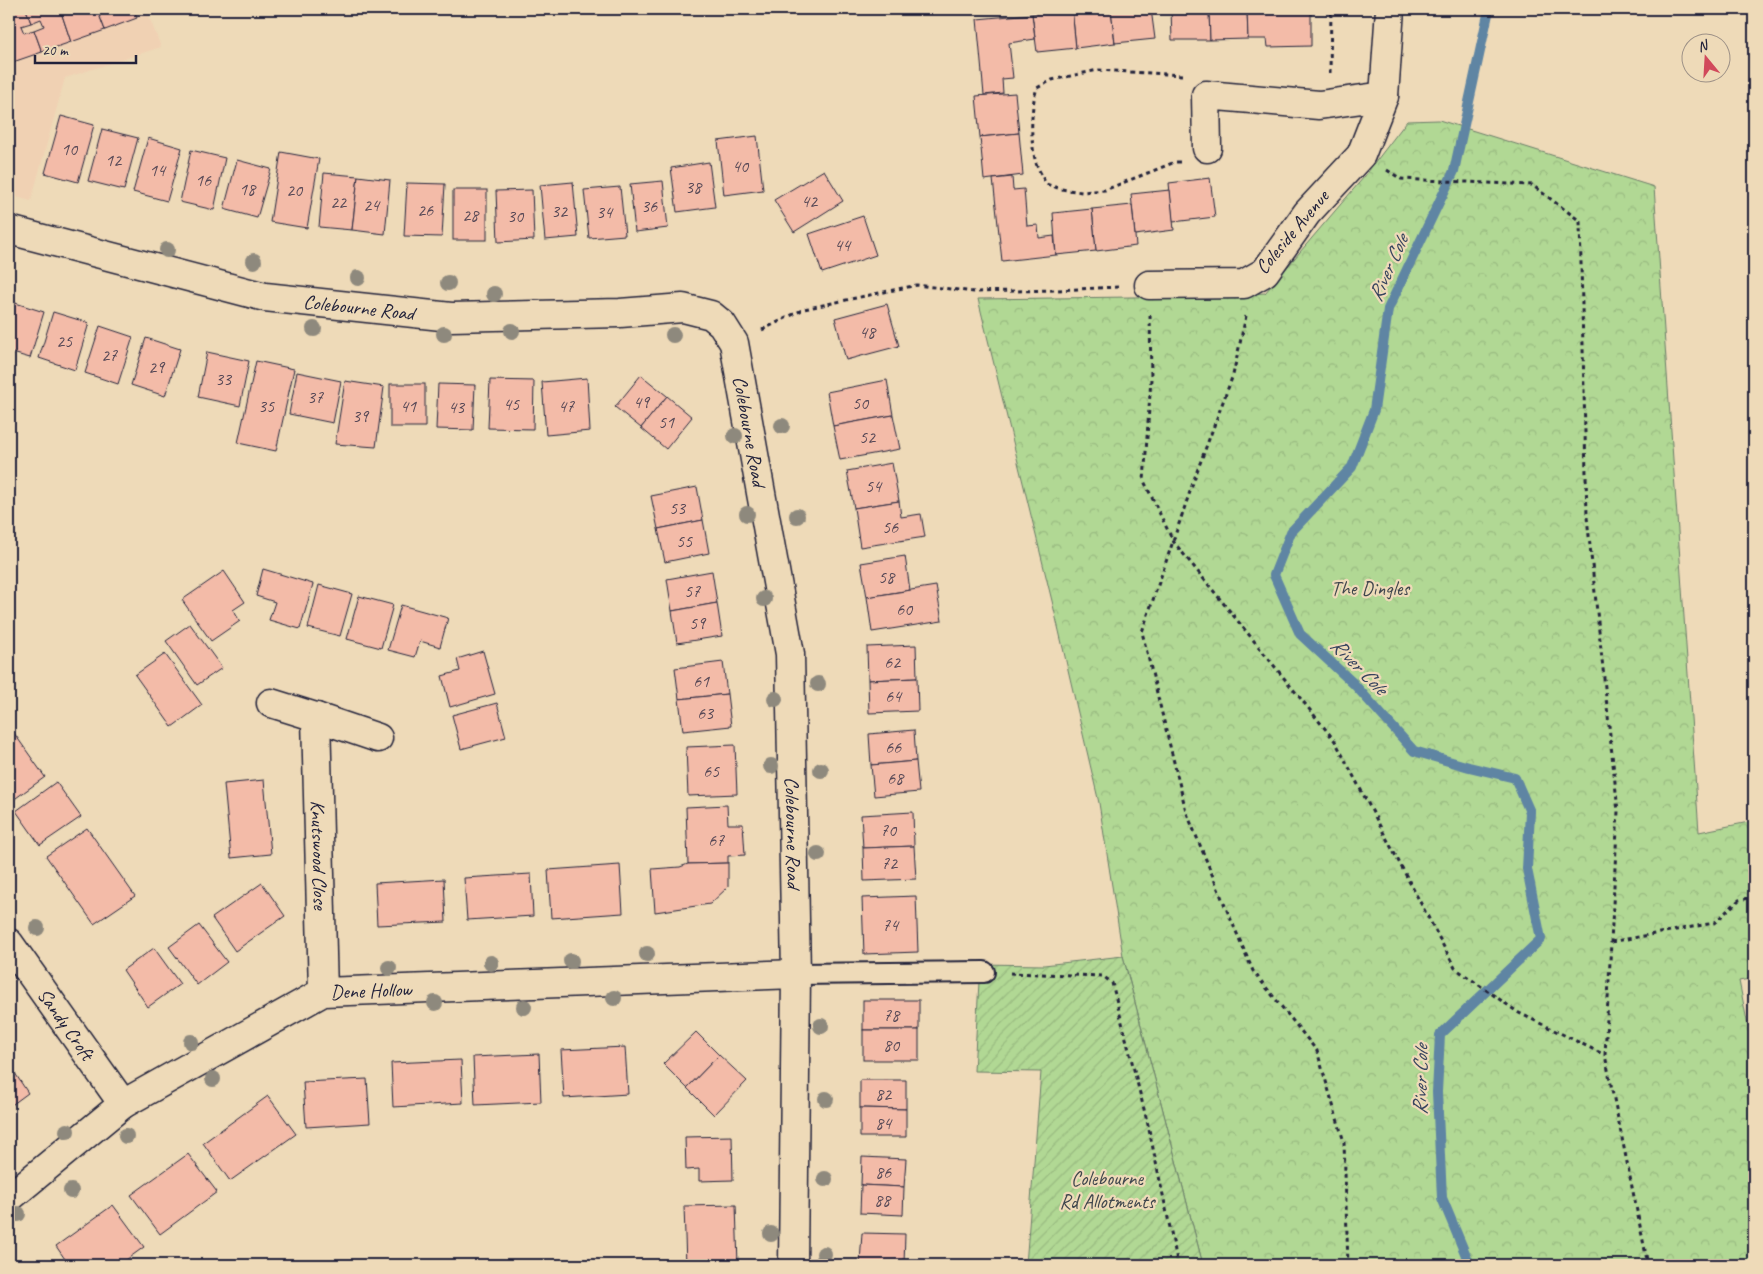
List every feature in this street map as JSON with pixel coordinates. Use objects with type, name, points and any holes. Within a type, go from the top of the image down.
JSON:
[{"type":"street","name":"Coleside Avenue","points":[[1149,285],[1244,284],[1265,272],[1307,213],[1360,155],[1384,96],[1390,9]]},
{"type":"street","points":[[1207,148],[1206,95],[1319,105],[1384,96]]},
{"type":"street","name":"Colebourne Road","points":[[9,230],[265,297],[452,317],[620,313],[683,308],[711,315],[722,324],[734,343],[790,654],[796,974],[794,1265]]},
{"type":"street","points":[[271,703],[316,716],[378,738]]},
{"type":"street","name":"Knutswood Close","points":[[316,716],[323,992]]},
{"type":"street","name":"Sandy Croft","points":[[9,943],[123,1104]]},
{"type":"street","name":"Dene Hollow","points":[[9,1198],[123,1104],[323,992],[796,974]]},
{"type":"lane","points":[[796,974],[984,972]]},
{"type":"path","points":[[1329,104],[1331,9]]},
{"type":"path","points":[[1206,95],[1206,76],[1098,70],[1052,80],[1037,88],[1032,101],[1032,129],[1037,165],[1046,184],[1061,189],[1082,192],[1105,190],[1175,162],[1210,162],[1207,148]]},
{"type":"path","points":[[1401,179],[1532,185],[1580,221],[1587,517],[1618,811],[1606,1055],[1648,1265]]},
{"type":"path","points":[[1265,272],[1250,300],[1233,375],[1196,474],[1142,632],[1186,811],[1223,901],[1253,971],[1317,1051],[1344,1142],[1348,1265]]},
{"type":"path","points":[[734,343],[804,309],[916,285],[974,292],[1149,285],[1151,379],[1144,480],[1173,540],[1335,741],[1455,968],[1519,1013],[1606,1055]]},
{"type":"path","points":[[1611,942],[1714,923],[1739,900],[1754,897]]},
{"type":"path","points":[[984,972],[1103,976],[1112,983],[1148,1125],[1178,1265]]},
{"type":"shaded area","points":[[9,9],[146,9],[161,47],[65,78],[31,201],[9,195]]},
{"type":"green space","name":"The Dingles","points":[[1439,120],[1654,187],[1699,832],[1754,821],[1754,978],[1739,981],[1754,1056],[1754,1265],[1203,1265],[1123,956],[1099,803],[978,299],[1209,296],[1265,293],[1364,177],[1407,121]]},
{"type":"green space","name":"Colebourne Rd Allotments","points":[[1123,956],[1203,1265],[1026,1265],[1041,1072],[974,1071],[980,964],[1044,965]]},
{"type":"building","points":[[9,9],[26,9],[31,23],[21,26],[24,33],[34,30],[42,52],[13,62],[9,51]]},
{"type":"building","points":[[26,9],[60,9],[71,42],[42,52],[34,30],[44,26],[41,19],[31,23]]},
{"type":"building","points":[[60,9],[97,9],[105,30],[71,42]]},
{"type":"building","points":[[97,9],[134,9],[137,18],[105,30]]},
{"type":"building","points":[[1072,9],[1111,9],[1115,43],[1076,48]]},
{"type":"building","points":[[1072,9],[1076,48],[1037,52],[1032,14]]},
{"type":"building","points":[[1111,9],[1151,9],[1155,39],[1115,43]]},
{"type":"building","points":[[1171,9],[1209,9],[1210,40],[1172,40]]},
{"type":"building","points":[[1209,9],[1247,9],[1248,39],[1210,40]]},
{"type":"building","points":[[1247,9],[1311,9],[1311,46],[1268,47],[1267,39],[1248,39]]},
{"type":"building","points":[[1032,14],[1035,39],[1009,43],[1013,78],[1002,79],[1003,93],[984,95],[977,19]]},
{"type":"building","points":[[9,51],[13,62],[9,64]]},
{"type":"building","points":[[1015,93],[1019,133],[980,137],[976,96]]},
{"type":"building","points":[[61,116],[94,125],[78,182],[45,173]]},
{"type":"building","points":[[102,129],[138,138],[124,190],[88,181]]},
{"type":"building","points":[[1019,133],[1023,175],[984,180],[980,137]]},
{"type":"building","points":[[757,136],[763,190],[724,195],[718,141]]},
{"type":"building","points":[[148,138],[182,148],[167,201],[133,192]]},
{"type":"building","points":[[191,150],[225,158],[214,210],[180,202]]},
{"type":"building","points":[[281,152],[319,159],[307,228],[270,222]]},
{"type":"building","points":[[237,160],[271,169],[257,218],[224,209]]},
{"type":"building","points":[[709,162],[715,207],[677,212],[671,168]]},
{"type":"building","points":[[824,170],[843,201],[794,232],[774,200]]},
{"type":"building","points":[[324,173],[358,176],[352,230],[319,227]]},
{"type":"building","points":[[358,176],[390,180],[385,234],[352,230]]},
{"type":"building","points":[[1012,177],[1013,190],[1024,189],[1027,226],[1038,225],[1039,238],[1054,236],[1056,255],[1002,261],[993,179]]},
{"type":"building","points":[[1210,178],[1215,217],[1173,222],[1169,183]]},
{"type":"building","points":[[663,181],[668,228],[635,232],[630,184]]},
{"type":"building","points":[[573,182],[578,237],[545,240],[540,185]]},
{"type":"building","points":[[407,183],[445,184],[442,237],[404,236]]},
{"type":"building","points":[[620,187],[625,235],[589,238],[584,190]]},
{"type":"building","points":[[453,190],[487,190],[487,240],[453,240]]},
{"type":"building","points":[[532,190],[534,240],[498,242],[496,191]]},
{"type":"building","points":[[1170,190],[1174,230],[1135,235],[1131,194]]},
{"type":"building","points":[[1132,205],[1136,246],[1096,251],[1092,209]]},
{"type":"building","points":[[1092,209],[1096,251],[1056,255],[1053,213]]},
{"type":"building","points":[[863,216],[876,255],[822,273],[809,234]]},
{"type":"building","points":[[9,301],[44,312],[30,358],[9,352]]},
{"type":"building","points":[[887,304],[899,346],[846,360],[835,318]]},
{"type":"building","points":[[53,312],[89,323],[75,370],[39,358]]},
{"type":"building","points":[[100,326],[133,337],[118,384],[85,373]]},
{"type":"building","points":[[146,338],[180,349],[165,396],[131,385]]},
{"type":"building","points":[[207,352],[249,361],[240,406],[198,397]]},
{"type":"building","points":[[256,361],[294,369],[276,451],[238,443]]},
{"type":"building","points":[[297,372],[341,381],[333,423],[289,414]]},
{"type":"building","points":[[641,375],[667,396],[641,428],[615,407]]},
{"type":"building","points":[[587,378],[590,431],[546,435],[542,382]]},
{"type":"building","points":[[490,380],[534,381],[533,429],[488,428]]},
{"type":"building","points":[[887,380],[893,415],[833,426],[827,392]]},
{"type":"building","points":[[345,381],[384,387],[376,447],[335,444]]},
{"type":"building","points":[[390,384],[425,384],[425,427],[390,427]]},
{"type":"building","points":[[438,384],[475,385],[473,430],[436,429]]},
{"type":"building","points":[[667,396],[692,417],[666,449],[641,428]]},
{"type":"building","points":[[893,415],[900,449],[840,460],[833,426]]},
{"type":"building","points":[[892,463],[899,501],[854,508],[847,471]]},
{"type":"building","points":[[697,487],[703,520],[658,529],[651,496]]},
{"type":"building","points":[[899,501],[901,517],[921,514],[925,537],[860,547],[854,508]]},
{"type":"building","points":[[703,520],[709,553],[665,562],[658,529]]},
{"type":"building","points":[[905,556],[910,590],[867,597],[861,563]]},
{"type":"building","points":[[263,569],[313,584],[300,629],[269,620],[275,602],[256,596]]},
{"type":"building","points":[[224,571],[245,602],[233,610],[240,621],[211,641],[182,600]]},
{"type":"building","points":[[712,571],[717,603],[672,611],[667,579]]},
{"type":"building","points":[[319,585],[352,594],[340,636],[308,628]]},
{"type":"building","points":[[936,586],[942,621],[872,632],[867,597]]},
{"type":"building","points":[[359,596],[393,605],[381,648],[347,639]]},
{"type":"building","points":[[717,603],[722,636],[677,643],[672,611]]},
{"type":"building","points":[[401,605],[448,618],[440,647],[420,641],[415,657],[388,650]]},
{"type":"building","points":[[190,624],[222,668],[197,685],[166,641]]},
{"type":"building","points":[[916,645],[917,678],[868,680],[867,647]]},
{"type":"building","points":[[483,651],[495,694],[450,707],[442,676],[460,671],[457,659]]},
{"type":"building","points":[[165,654],[202,705],[172,727],[135,675]]},
{"type":"building","points":[[723,662],[727,694],[679,699],[675,668]]},
{"type":"building","points":[[917,678],[918,711],[869,713],[868,680]]},
{"type":"building","points":[[727,694],[731,726],[683,731],[679,699]]},
{"type":"building","points":[[497,703],[506,737],[461,749],[452,715]]},
{"type":"building","points":[[9,726],[45,777],[9,803]]},
{"type":"building","points":[[914,730],[916,761],[871,765],[869,734]]},
{"type":"building","points":[[735,745],[737,794],[688,796],[686,747]]},
{"type":"building","points":[[916,761],[919,792],[874,796],[871,765]]},
{"type":"building","points":[[264,780],[271,854],[231,858],[224,784]]},
{"type":"building","points":[[56,782],[81,817],[40,845],[16,811]]},
{"type":"building","points":[[727,805],[728,824],[743,824],[745,855],[728,856],[728,863],[688,864],[686,807]]},
{"type":"building","points":[[913,812],[914,846],[863,848],[861,815]]},
{"type":"building","points":[[87,828],[135,896],[94,924],[46,856]]},
{"type":"building","points":[[914,846],[916,879],[864,881],[863,848]]},
{"type":"building","points":[[728,863],[728,887],[710,904],[655,912],[652,869],[680,867],[688,864]]},
{"type":"building","points":[[620,865],[623,913],[551,918],[548,870]]},
{"type":"building","points":[[531,874],[533,916],[467,920],[464,878]]},
{"type":"building","points":[[444,879],[446,922],[377,925],[375,883]]},
{"type":"building","points":[[262,883],[285,916],[235,951],[212,918]]},
{"type":"building","points":[[916,896],[918,952],[864,954],[862,898]]},
{"type":"building","points":[[199,925],[227,962],[197,985],[169,947]]},
{"type":"building","points":[[154,948],[180,984],[148,1007],[123,970]]},
{"type":"building","points":[[863,1000],[919,1000],[919,1030],[863,1030]]},
{"type":"building","points":[[863,1030],[919,1030],[919,1060],[863,1060]]},
{"type":"building","points":[[696,1032],[719,1055],[687,1088],[663,1064]]},
{"type":"building","points":[[625,1047],[628,1094],[564,1098],[561,1050]]},
{"type":"building","points":[[539,1054],[541,1102],[475,1105],[473,1057]]},
{"type":"building","points":[[719,1055],[747,1081],[714,1115],[687,1088]]},
{"type":"building","points":[[461,1060],[463,1103],[393,1107],[391,1063]]},
{"type":"building","points":[[9,1064],[28,1093],[9,1107]]},
{"type":"building","points":[[367,1079],[370,1123],[306,1127],[303,1082]]},
{"type":"building","points":[[860,1080],[906,1080],[906,1109],[860,1108]]},
{"type":"building","points":[[268,1096],[296,1134],[230,1181],[203,1143]]},
{"type":"building","points":[[860,1108],[906,1109],[906,1137],[860,1137]]},
{"type":"building","points":[[732,1136],[733,1180],[699,1181],[699,1169],[686,1170],[685,1137]]},
{"type":"building","points":[[188,1154],[217,1192],[160,1234],[131,1195]]},
{"type":"building","points":[[862,1157],[906,1159],[904,1187],[861,1185]]},
{"type":"building","points":[[861,1185],[904,1187],[903,1215],[860,1213]]},
{"type":"building","points":[[113,1205],[144,1247],[119,1265],[69,1265],[56,1246]]},
{"type":"building","points":[[736,1205],[738,1265],[686,1265],[684,1206]]},
{"type":"building","points":[[862,1233],[905,1234],[904,1264],[860,1263]]},
{"type":"building","points":[[42,1259],[46,1265],[34,1265]]},
{"type":"building","points":[[860,1263],[904,1264],[860,1265]]},
{"type":"waterway","name":"River Cole","points":[[1470,1265],[1442,1198],[1437,1092],[1440,1035],[1541,939],[1527,869],[1530,812],[1515,778],[1414,751],[1354,684],[1300,634],[1274,575],[1291,532],[1352,467],[1374,410],[1388,309],[1454,171],[1488,14],[1487,9]]}]
